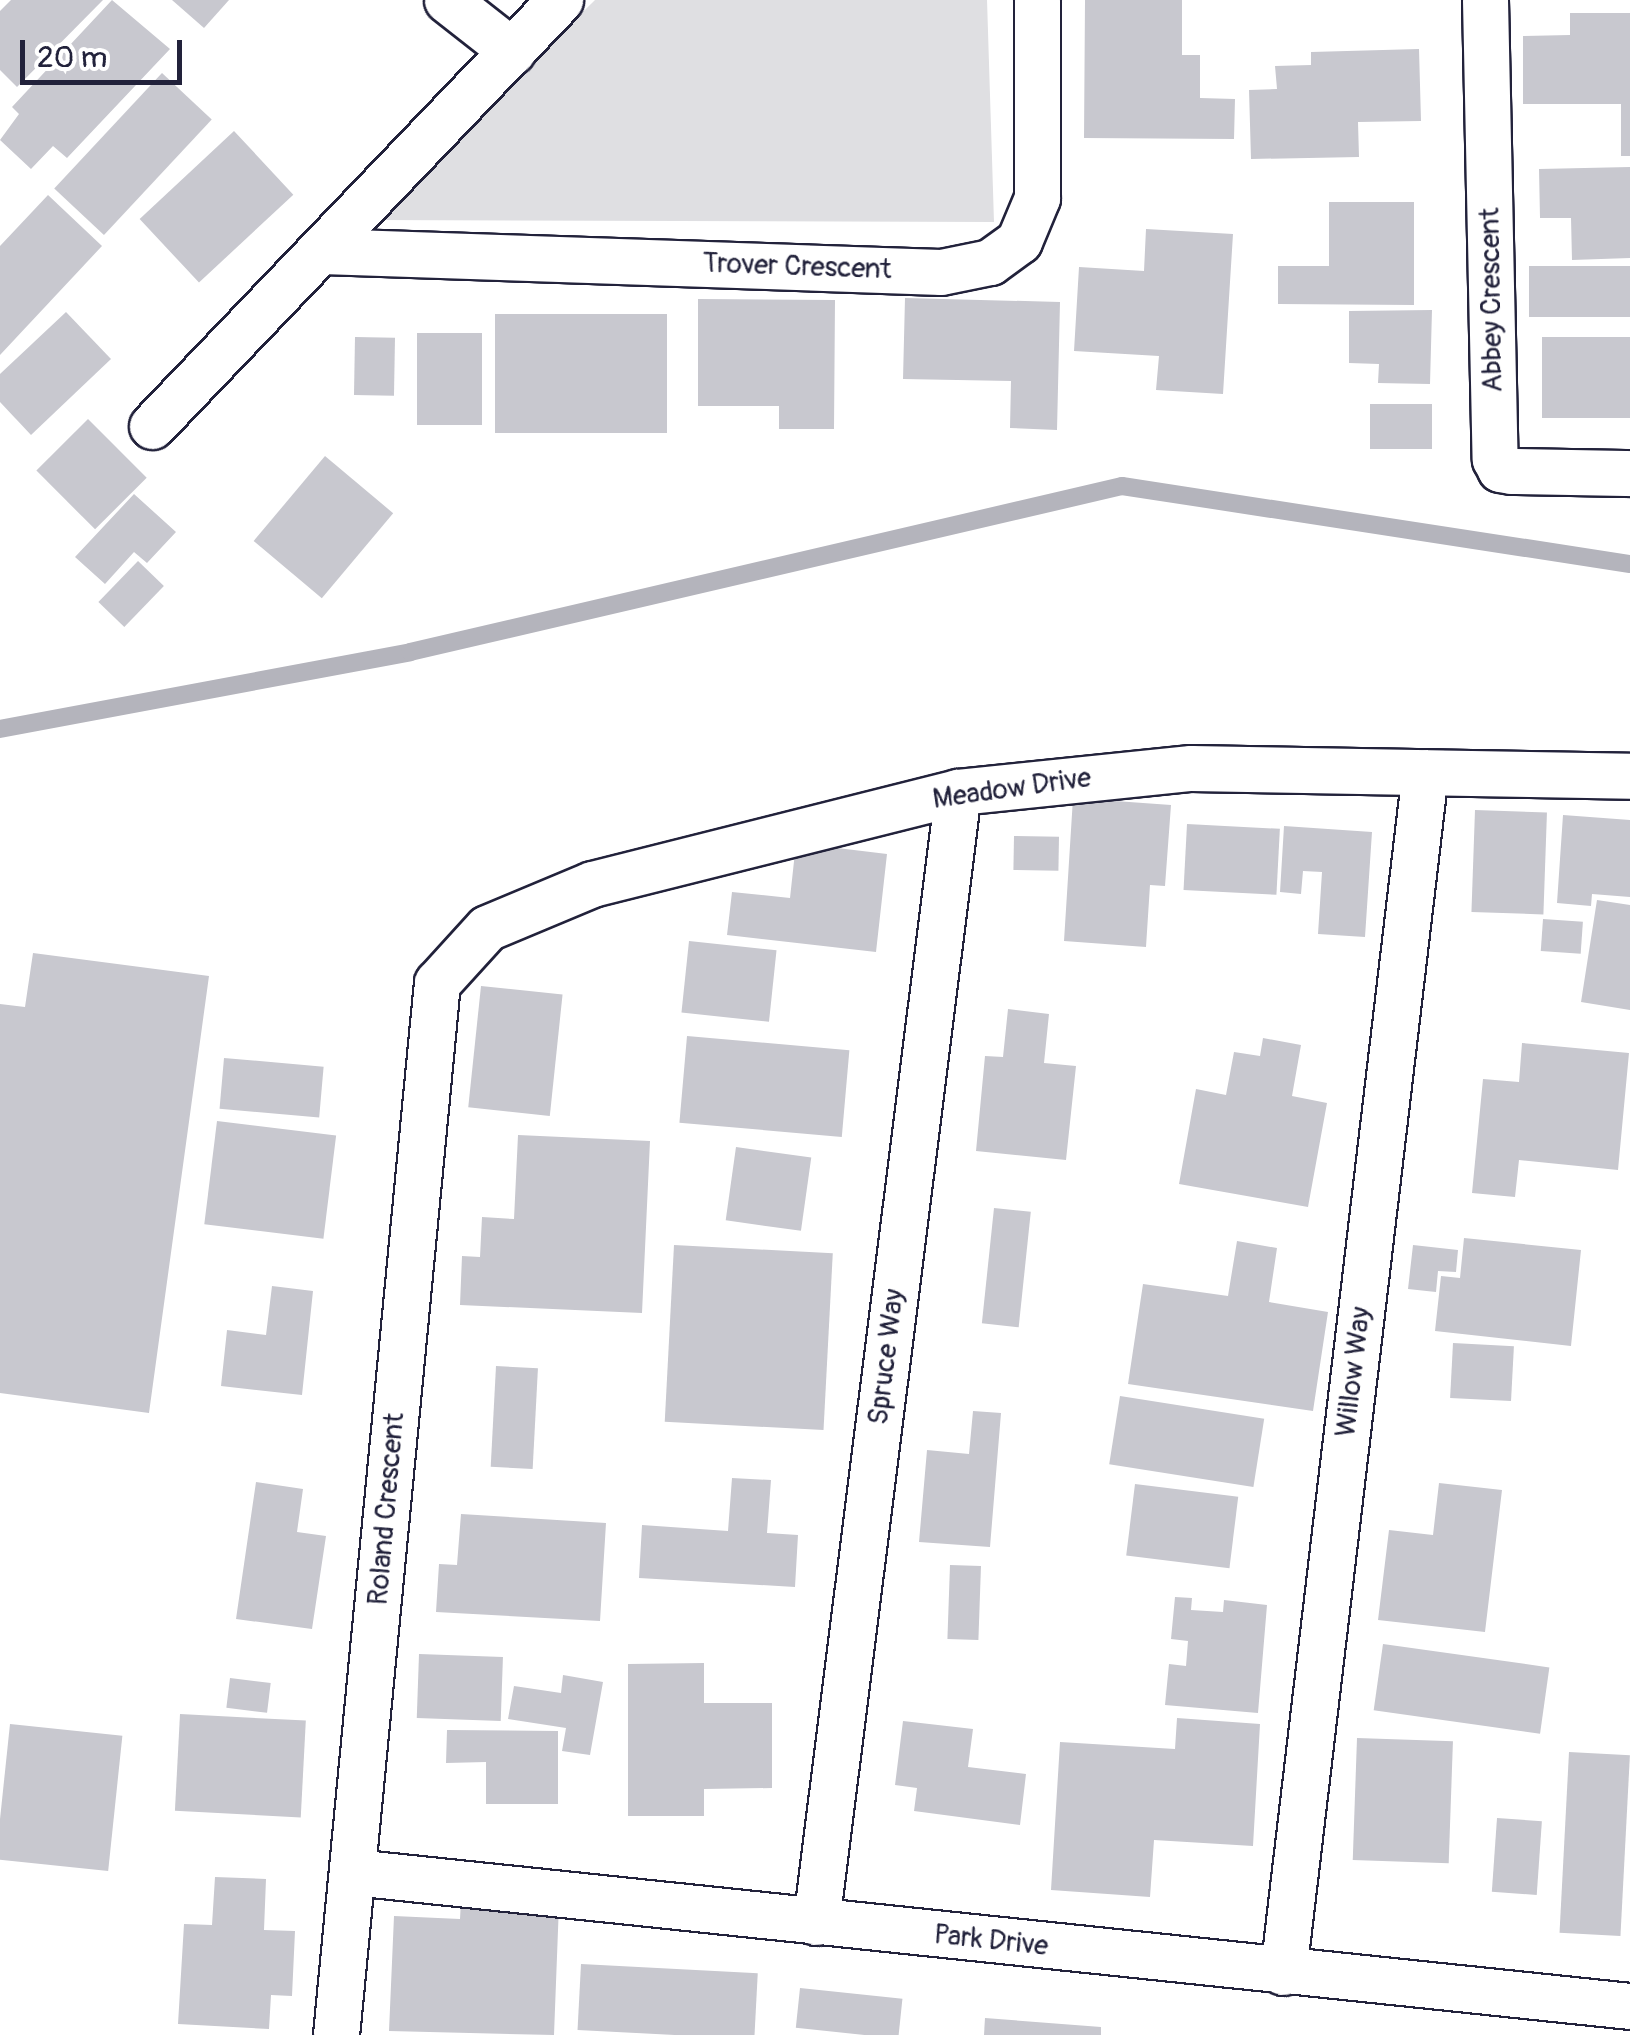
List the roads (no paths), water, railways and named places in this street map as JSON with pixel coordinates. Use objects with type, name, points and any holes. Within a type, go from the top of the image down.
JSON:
[{"type":"street","points":[[447,0],[512,51]]},
{"type":"street","points":[[152,426],[560,0]]},
{"type":"street","name":"Trover Crescent","points":[[322,251],[941,272],[990,262],[1019,241],[1037,198],[1038,0]]},
{"type":"street","name":"Abbey Crescent","points":[[1485,0],[1494,460],[1500,468],[1511,472],[1630,473]]},
{"type":"street","name":"Meadow Drive","points":[[438,983],[487,928],[592,884],[958,792],[1191,768],[1630,776]]},
{"type":"street","name":"Willow Way","points":[[1282,1972],[1425,772]]},
{"type":"street","name":"Spruce Way","points":[[816,1922],[958,792]]},
{"type":"street","name":"Roland Crescent","points":[[336,2035],[438,983]]},
{"type":"street","name":"Park Drive","points":[[353,1872],[1630,2006]]},
{"type":"waterway","points":[[0,729],[410,652],[1122,486],[1630,564]]}]
